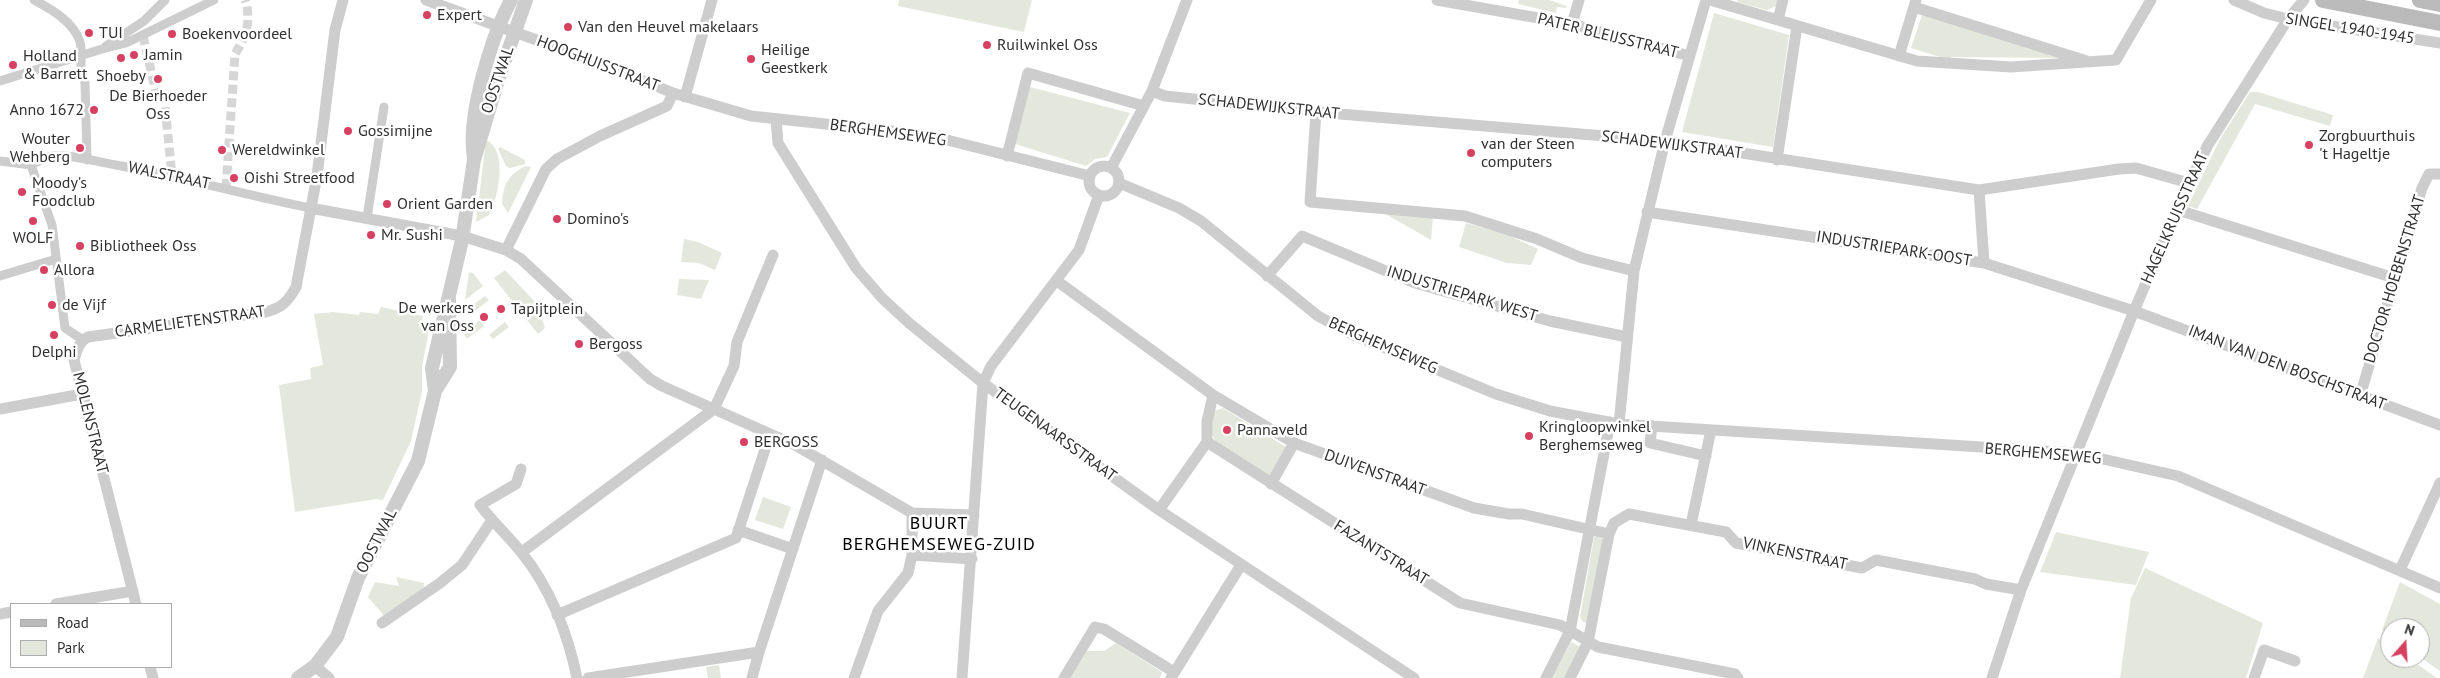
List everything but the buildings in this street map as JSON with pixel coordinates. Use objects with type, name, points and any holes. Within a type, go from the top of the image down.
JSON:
[{"type":"main road","name":"SINGEL 1940-1945","points":[[2323,0],[2440,23]]},
{"type":"main road","points":[[2420,0],[2440,4]]},
{"type":"street","points":[[34,0],[55,12],[67,24],[80,42],[81,66]]},
{"type":"street","points":[[102,48],[144,21],[165,0]]},
{"type":"street","points":[[0,81],[102,48],[126,43],[214,0]]},
{"type":"street","name":"CARMELIETENSTRAAT","points":[[83,340],[266,312],[280,308],[290,298],[296,287],[317,176],[335,30],[343,0]]},
{"type":"street","name":"HOOGHUISSTRAAT","points":[[426,0],[685,97]]},
{"type":"street","name":"OOSTWAL","points":[[474,160],[471,141],[483,77],[499,28],[511,0]]},
{"type":"street","name":"OOSTWAL","points":[[298,678],[315,666],[337,637],[358,578],[418,461],[435,391],[450,367],[449,299],[462,236],[474,160],[526,0]]},
{"type":"street","points":[[685,97],[712,0]]},
{"type":"street","points":[[1111,168],[1152,91],[1187,0]]},
{"type":"street","name":"PATER BLEIJSSTRAAT","points":[[1437,0],[1572,24],[1690,56]]},
{"type":"street","points":[[1572,24],[1579,0]]},
{"type":"street","points":[[1546,678],[1570,631],[1614,423],[1627,337],[1634,270],[1665,141],[1706,0]]},
{"type":"street","points":[[1710,0],[1917,61],[2011,68],[2116,60],[2151,0]]},
{"type":"street","points":[[1778,20],[1783,0]]},
{"type":"street","name":"SINGEL 1940-1945","points":[[2234,0],[2264,13],[2288,20],[2440,43]]},
{"type":"street","name":"HAGELKRUISSTRAAT","points":[[1992,678],[2021,590],[2134,311],[2189,183],[2208,145],[2288,20],[2304,0]]},
{"type":"street","points":[[1899,56],[1914,3],[2094,63]]},
{"type":"street","points":[[1777,160],[1797,26]]},
{"type":"street","points":[[1007,156],[1028,73],[1144,106]]},
{"type":"street","points":[[85,83],[86,160]]},
{"type":"street","name":"SCHADEWIJKSTRAAT","points":[[1152,91],[1165,96],[1316,112],[1665,141],[1777,160],[1979,190],[2119,168],[2136,168],[2189,183]]},
{"type":"street","points":[[506,250],[546,169],[557,159],[600,136],[667,106],[673,93]]},
{"type":"street","name":"BERGHEMSEWEG","points":[[685,97],[751,116],[891,131],[947,140],[1090,176]]},
{"type":"street","points":[[367,218],[384,107]]},
{"type":"street","points":[[1316,112],[1310,202],[1465,216],[1537,239],[1582,258],[1634,270]]},
{"type":"street","name":"TEUGENAARSSTRAAT","points":[[776,119],[778,143],[856,268],[882,298],[983,383],[1159,510],[1414,678]]},
{"type":"street","name":"WALSTRAAT","points":[[31,165],[51,156],[86,160],[226,188],[247,196],[462,236],[506,250],[520,259],[650,379],[822,460],[912,513]]},
{"type":"street","points":[[0,161],[31,165],[52,225],[65,328],[83,340]]},
{"type":"street","points":[[1099,167],[1111,168],[1118,177],[1119,183],[1112,194],[1099,195],[1090,187],[1090,176],[1099,167]]},
{"type":"street","name":"DOCTOR HOEBENSTRAAT","points":[[2360,396],[2422,188],[2429,174],[2440,174]]},
{"type":"street","name":"BERGHEMSEWEG","points":[[1119,183],[1179,208],[1201,221],[1318,316],[1353,335],[1496,394],[1550,411],[1614,423],[2076,453],[2178,476],[2440,588]]},
{"type":"street","points":[[1979,190],[1984,263]]},
{"type":"street","points":[[962,678],[972,559],[983,383],[991,366],[1079,250],[1099,195]]},
{"type":"street","points":[[2178,210],[2394,278]]},
{"type":"street","name":"INDUSTRIEPARK-OOST","points":[[1647,212],[1984,263],[2134,311]]},
{"type":"street","name":"INDUSTRIEPARK WEST","points":[[1267,276],[1302,236],[1415,283],[1550,321],[1627,337]]},
{"type":"street","points":[[522,552],[714,409],[734,366],[736,342],[773,255]]},
{"type":"street","points":[[0,276],[56,258]]},
{"type":"street","name":"DUIVENSTRAAT","points":[[1057,281],[1213,395],[1294,443],[1474,508],[1509,514],[1522,514],[1609,534]]},
{"type":"street","name":"IMAN VAN DEN BOSCHSTRAAT","points":[[2134,311],[2440,425]]},
{"type":"street","name":"MOLENSTRAAT","points":[[83,340],[74,360],[136,603]]},
{"type":"street","points":[[0,409],[82,394]]},
{"type":"street","points":[[1159,510],[1207,442],[1207,422],[1213,395]]},
{"type":"street","points":[[1652,426],[1650,444],[1706,456]]},
{"type":"street","points":[[1691,525],[1711,430]]},
{"type":"street","points":[[557,615],[736,538],[770,434]]},
{"type":"street","name":"FAZANTSTRAAT","points":[[1207,442],[1460,602],[1560,625],[1598,647],[1735,674],[1738,678]]},
{"type":"street","points":[[1271,484],[1294,443]]},
{"type":"street","points":[[752,678],[822,460]]},
{"type":"street","points":[[521,469],[516,484],[480,505],[522,552],[542,583],[569,642],[577,678]]},
{"type":"street","points":[[2400,570],[2440,483]]},
{"type":"street","points":[[854,678],[878,611],[908,573],[912,555],[912,513],[974,515]]},
{"type":"street","name":"VINKENSTRAAT","points":[[1609,534],[1614,523],[1629,514],[1726,532],[1736,543],[1862,568],[1876,560],[2021,590]]},
{"type":"street","points":[[382,623],[440,583],[462,565],[492,520]]},
{"type":"street","points":[[738,530],[793,549]]},
{"type":"street","points":[[1570,678],[1588,642],[1609,534]]},
{"type":"street","points":[[912,555],[972,559]]},
{"type":"street","points":[[1064,678],[1095,627],[1104,629],[1172,675],[1241,565]]},
{"type":"street","points":[[62,603],[133,591]]},
{"type":"street","points":[[2254,678],[2264,650],[2295,661]]},
{"type":"street","points":[[588,678],[759,652]]},
{"type":"street","points":[[315,666],[329,678]]},
{"type":"green space","points":[[899,0],[1032,0],[1024,32],[898,6]]},
{"type":"green space","points":[[1519,0],[1549,0],[1567,6],[1566,8],[1557,7],[1556,13],[1518,4]]},
{"type":"green space","points":[[1738,0],[1779,0],[1777,6],[1767,10],[1737,2]]},
{"type":"green space","points":[[1714,13],[1789,35],[1773,147],[1682,132]]},
{"type":"green space","points":[[1922,15],[2073,58],[1951,57],[1950,60],[1911,48]]},
{"type":"green space","points":[[1026,86],[1130,113],[1107,157],[1095,159],[1086,166],[1012,143]]},
{"type":"green space","points":[[2250,92],[2258,92],[2333,115],[2330,126],[2255,104],[2197,209],[2188,206],[2220,139]]},
{"type":"green space","points":[[486,140],[493,145],[497,154],[499,164],[498,187],[489,215],[476,222]]},
{"type":"green space","points":[[500,147],[525,160],[525,164],[510,168],[506,166],[498,149]]},
{"type":"green space","points":[[526,166],[531,167],[508,213],[502,204],[505,186],[515,173]]},
{"type":"green space","points":[[1384,213],[1433,217],[1431,240]]},
{"type":"green space","points":[[1466,223],[1508,235],[1538,249],[1531,265],[1507,263],[1459,247]]},
{"type":"green space","points":[[684,239],[698,242],[722,253],[715,270],[699,263],[681,262]]},
{"type":"green space","points":[[505,270],[536,303],[545,328],[538,334],[494,278]]},
{"type":"green space","points":[[469,272],[473,273],[483,286],[465,300]]},
{"type":"green space","points":[[679,279],[709,280],[701,299],[677,295]]},
{"type":"green space","points":[[485,296],[489,300],[471,314],[467,309]]},
{"type":"green space","points":[[381,307],[423,316],[422,323],[430,325],[422,367],[422,391],[411,441],[383,500],[376,499],[295,512],[279,385],[311,379],[310,368],[323,365],[314,314],[333,312],[359,315],[360,312],[378,314]]},
{"type":"green space","points":[[480,320],[484,326],[467,339],[463,333]]},
{"type":"green space","points":[[505,322],[509,327],[493,339],[489,335]]},
{"type":"green space","points":[[1223,408],[1286,447],[1270,476],[1233,455],[1216,442],[1211,426],[1212,418],[1214,411]]},
{"type":"green space","points":[[763,497],[791,507],[783,529],[755,520]]},
{"type":"green space","points":[[2056,532],[2149,552],[2136,585],[2040,572]]},
{"type":"green space","points":[[1598,536],[1603,539],[1588,623],[1583,622],[1580,617],[1594,537]]},
{"type":"green space","points":[[2145,568],[2263,623],[2246,678],[2120,678],[2131,598]]},
{"type":"green space","points":[[396,577],[424,583],[423,592],[385,617],[368,597],[375,582],[399,586]]},
{"type":"green space","points":[[2400,582],[2440,604],[2440,671],[2430,664],[2430,618],[2386,618]]},
{"type":"green space","points":[[2378,638],[2380,639],[2380,668],[2422,668],[2437,678],[2363,678]]},
{"type":"green space","points":[[1571,642],[1581,647],[1564,678],[1552,678]]},
{"type":"green space","points":[[1116,643],[1162,672],[1160,678],[1070,678],[1087,651],[1104,651]]},
{"type":"green space","points":[[719,665],[721,678],[708,678],[706,667]]},
{"type":"tunnel","points":[[226,188],[235,54],[245,35],[248,22],[245,0]]},
{"type":"tunnel","points":[[143,36],[157,97],[164,96],[172,176]]},
{"type":"tunnel","points":[[81,66],[85,83]]},
{"type":"place","name":"Expert","points":[[427,15]]},
{"type":"place","name":"Van den Heuvel makelaars","points":[[568,27]]},
{"type":"place","name":"TUI","points":[[89,33]]},
{"type":"place","name":"Boekenvoordeel","points":[[172,34]]},
{"type":"place","name":"Ruilwinkel Oss","points":[[987,45]]},
{"type":"place","name":"Jamin","points":[[134,55]]},
{"type":"place","name":"Shoeby","points":[[121,58]]},
{"type":"place","name":"Heilige Geestkerk","points":[[751,59]]},
{"type":"place","name":"Holland & Barrett","points":[[13,65]]},
{"type":"place","name":"De Bierhoeder Oss","points":[[158,79]]},
{"type":"place","name":"Anno 1672","points":[[94,110]]},
{"type":"place","name":"Gossimijne","points":[[348,131]]},
{"type":"place","name":"Zorgbuurthuis 't Hageltje","points":[[2309,145]]},
{"type":"place","name":"Wouter Wehberg","points":[[80,148]]},
{"type":"place","name":"Wereldwinkel","points":[[222,150]]},
{"type":"place","name":"van der Steen computers","points":[[1471,153]]},
{"type":"place","name":"Oishi Streetfood","points":[[234,178]]},
{"type":"place","name":"Moody's Foodclub","points":[[22,192]]},
{"type":"place","name":"Orient Garden","points":[[387,204]]},
{"type":"place","name":"Domino's","points":[[557,219]]},
{"type":"place","name":"WOLF","points":[[33,221]]},
{"type":"place","name":"Mr. Sushi","points":[[371,235]]},
{"type":"place","name":"Bibliotheek Oss","points":[[80,246]]},
{"type":"place","name":"Allora","points":[[44,270]]},
{"type":"place","name":"de Vijf","points":[[52,305]]},
{"type":"place","name":"Tapijtplein","points":[[501,309]]},
{"type":"place","name":"De werkers van Oss","points":[[484,317]]},
{"type":"place","name":"Delphi","points":[[54,335]]},
{"type":"place","name":"Bergoss","points":[[579,344]]},
{"type":"place","name":"Pannaveld","points":[[1227,430]]},
{"type":"place","name":"Kringloopwinkel Berghemseweg","points":[[1529,436]]},
{"type":"place","name":"BERGOSS","points":[[744,442]]},
{"type":"district","name":"BUURT BERGHEMSEWEG-ZUID","points":[[939,534]]}]
